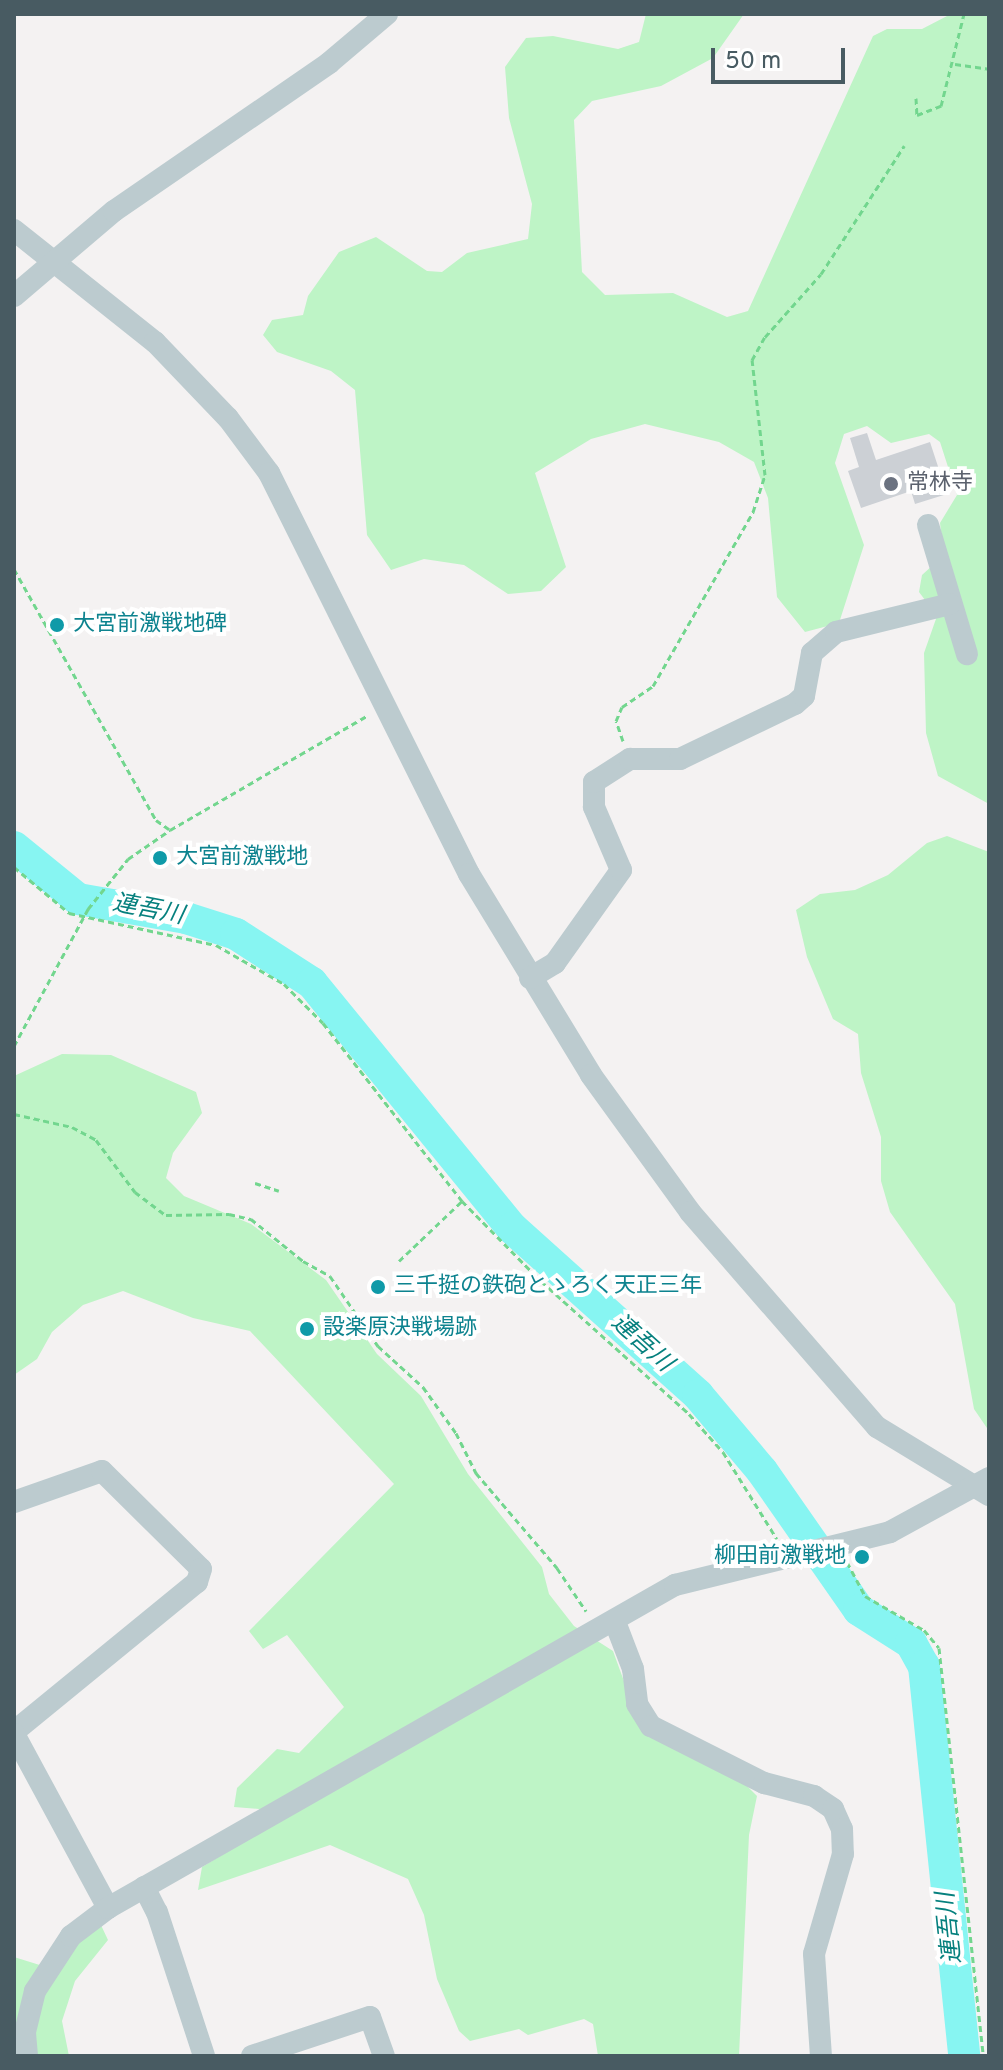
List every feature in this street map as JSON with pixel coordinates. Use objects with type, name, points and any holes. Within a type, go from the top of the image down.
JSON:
[{"type":"street","points":[[14,296],[53,259],[187,158],[329,63],[387,14]]},
{"type":"street","points":[[14,230],[155,342],[228,418],[276,486],[469,874],[591,1075],[672,1188],[840,1389],[877,1427],[984,1487]]},
{"type":"street","points":[[928,525],[967,654]]},
{"type":"street","points":[[530,978],[555,963],[618,880],[620,856],[594,807],[594,782],[630,759],[680,759],[795,704],[804,696],[812,653],[836,632],[950,604]]},
{"type":"street","points":[[14,1502],[102,1471],[201,1569],[197,1582],[15,1737],[108,1908]]},
{"type":"street","points":[[27,2056],[25,2032],[35,1991],[71,1936],[108,1908],[688,1580],[890,1532],[984,1487]]},
{"type":"street","points":[[607,1627],[633,1669],[637,1704],[651,1726],[764,1783],[814,1796],[833,1809],[842,1829],[843,1854],[814,1954],[821,2056]]},
{"type":"street","points":[[144,1887],[157,1912],[204,2056]]},
{"type":"street","points":[[252,2056],[370,2017],[384,2056]]},
{"type":"path","points":[[916,98],[917,115],[941,106],[955,64],[964,14]]},
{"type":"path","points":[[955,64],[989,69]]},
{"type":"path","points":[[630,759],[616,721],[622,707],[653,686],[753,512],[765,475],[752,360],[765,337],[821,274],[904,146]]},
{"type":"path","points":[[14,569],[156,820],[170,830]]},
{"type":"path","points":[[14,1046],[102,886],[170,830],[385,705]]},
{"type":"path","points":[[14,867],[69,913],[216,945],[284,984],[332,1034],[462,1201],[541,1281],[689,1414],[723,1452],[787,1557]]},
{"type":"path","points":[[14,1114],[72,1127],[96,1140],[135,1192],[166,1215],[229,1214],[251,1219],[303,1261],[330,1276],[378,1346],[423,1387],[456,1433],[476,1473],[607,1627]]},
{"type":"path","points":[[255,1183],[279,1191]]},
{"type":"path","points":[[399,1261],[462,1201]]},
{"type":"path","points":[[840,1544],[865,1596],[924,1630],[939,1648],[983,2056]]},
{"type":"green space","points":[[646,14],[744,14],[713,58],[661,86],[592,101],[574,120],[582,272],[605,295],[673,293],[727,317],[748,311],[873,36],[887,29],[922,29],[949,15],[989,16],[989,804],[938,776],[926,733],[924,653],[937,616],[919,592],[922,575],[944,555],[940,523],[957,495],[940,442],[929,434],[891,443],[867,426],[844,434],[835,463],[864,545],[839,623],[805,632],[777,597],[768,498],[754,462],[719,442],[645,424],[591,439],[535,473],[566,567],[541,591],[508,594],[464,565],[424,559],[391,570],[367,535],[355,390],[331,371],[277,352],[263,335],[272,320],[303,315],[308,296],[339,252],[376,237],[427,271],[442,272],[467,253],[528,239],[532,204],[509,118],[505,67],[526,38],[553,36],[618,49],[639,42]]},
{"type":"green space","points":[[947,836],[989,852],[989,1431],[974,1409],[955,1304],[890,1212],[881,1181],[881,1137],[861,1073],[858,1034],[833,1019],[807,957],[796,910],[820,894],[855,890],[888,875],[927,843]]},
{"type":"green space","points":[[62,1054],[111,1055],[196,1092],[202,1113],[173,1153],[166,1178],[184,1196],[251,1224],[326,1280],[377,1354],[421,1396],[468,1474],[542,1567],[549,1594],[574,1626],[613,1651],[633,1706],[734,1773],[757,1796],[749,1835],[739,2056],[598,2056],[593,2024],[584,2019],[528,2035],[519,2029],[470,2041],[459,2031],[437,1979],[424,1915],[408,1879],[330,1845],[198,1890],[202,1867],[265,1829],[259,1809],[234,1807],[237,1788],[277,1749],[299,1753],[344,1707],[287,1635],[263,1649],[249,1631],[394,1484],[250,1331],[193,1318],[123,1291],[83,1305],[52,1332],[37,1359],[14,1375],[14,1076]]},
{"type":"green space","points":[[100,1923],[108,1940],[75,1981],[62,2021],[69,2056],[14,2056],[14,1957],[59,1971],[81,1937]]},
{"type":"building","points":[[867,433],[876,460],[930,442],[947,494],[915,504],[911,491],[861,508],[848,471],[859,467],[850,438]]},
{"type":"waterway","name":"連吾川","points":[[14,847],[78,899],[186,918],[236,934],[312,983],[512,1228],[698,1395],[762,1471],[859,1610],[911,1643],[924,1666],[964,2056]]},
{"type":"place","name":"常林寺","points":[[891,484]]},
{"type":"place","name":"大宮前激戦地碑","points":[[57,625]]},
{"type":"place","name":"大宮前激戦地","points":[[160,858]]},
{"type":"place","name":"三千挺の鉄砲とゝろく天正三年","points":[[378,1287]]},
{"type":"place","name":"設楽原決戦場跡","points":[[307,1329]]},
{"type":"place","name":"柳田前激戦地","points":[[862,1557]]}]
